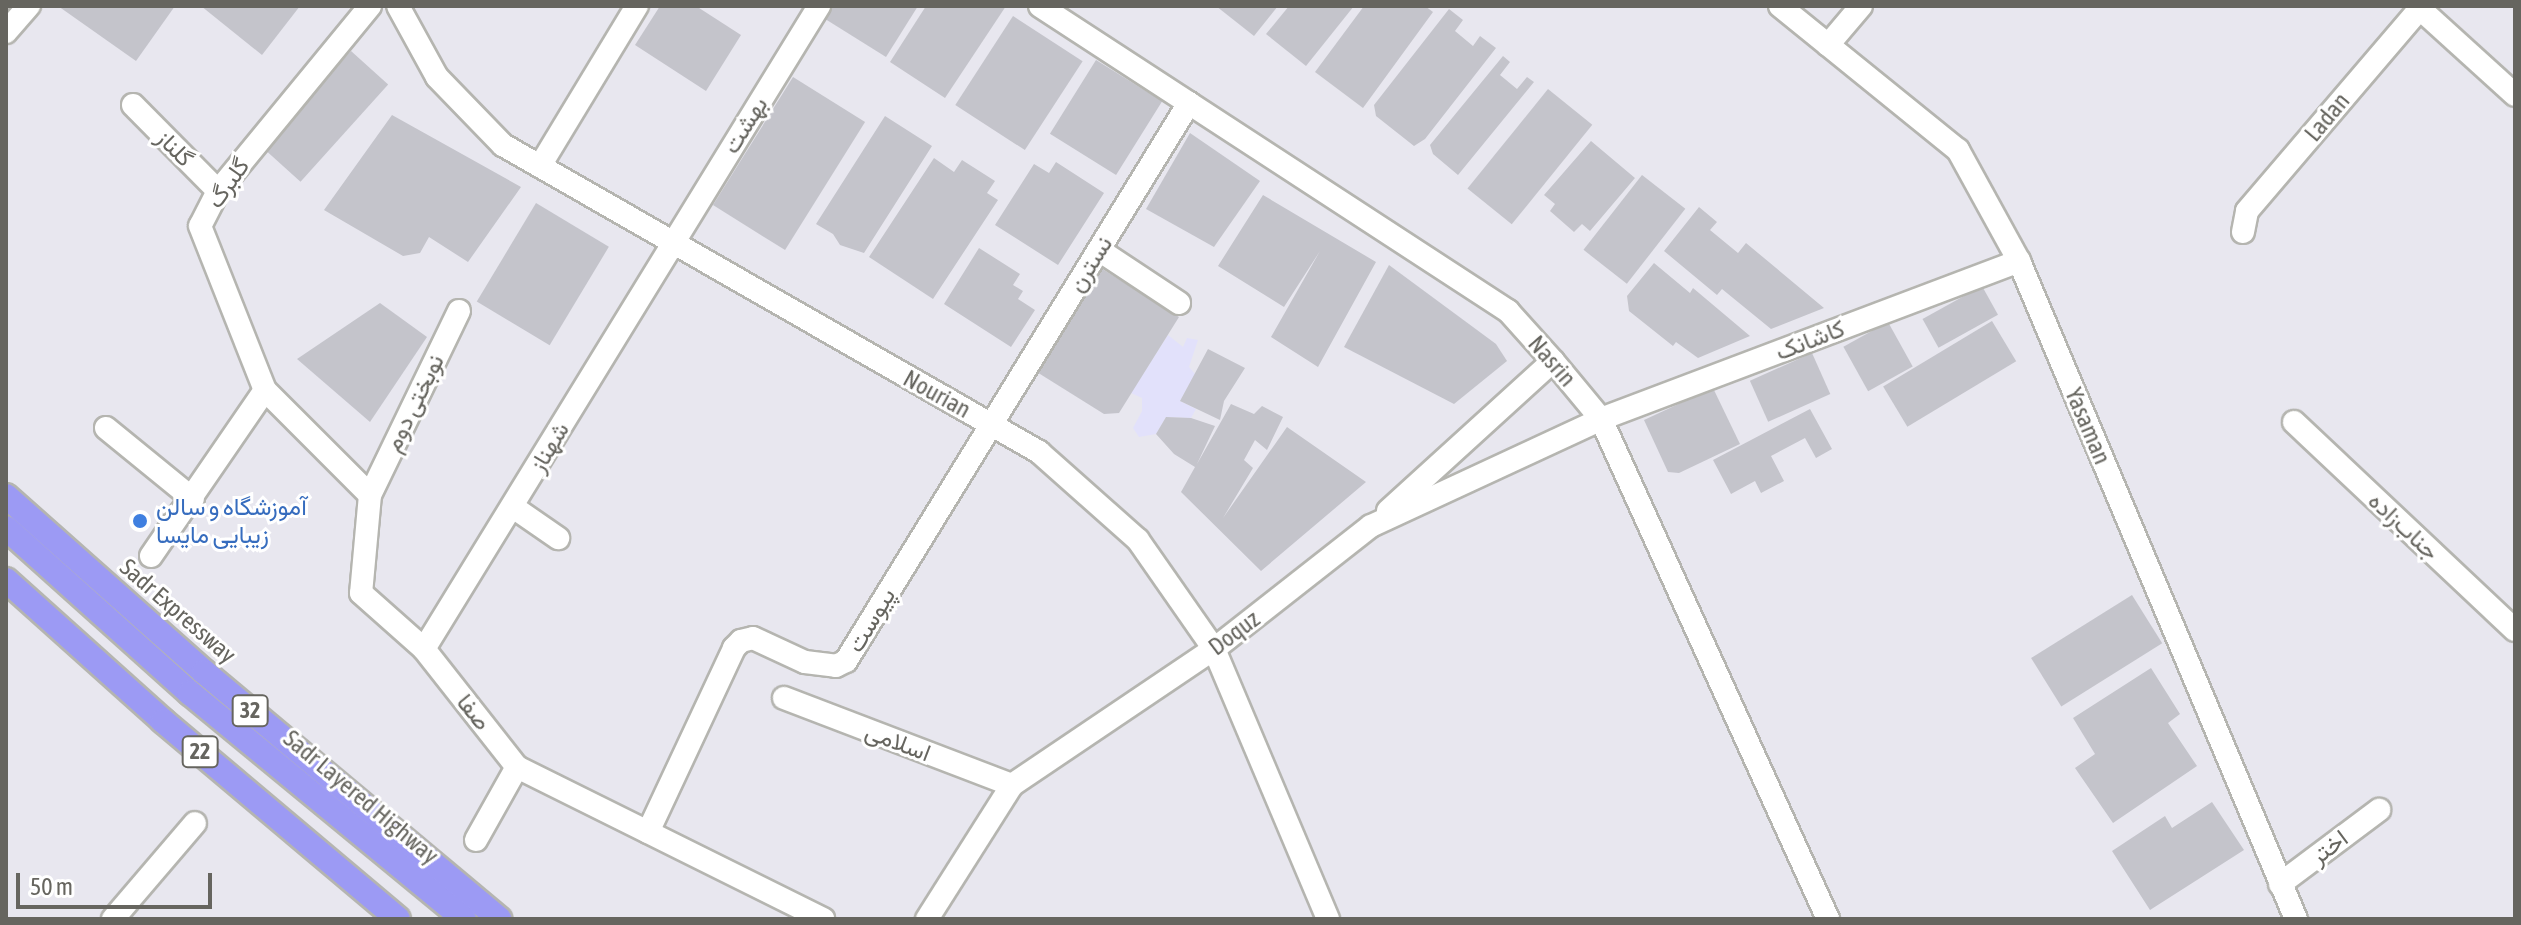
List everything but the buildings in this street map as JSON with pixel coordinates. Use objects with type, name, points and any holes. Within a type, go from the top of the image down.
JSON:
[{"type":"highway","name":"Sadr Expressway","points":[[6,496],[204,672],[499,919]]},
{"type":"highway","name":"Sadr Layered Highway","points":[[6,528],[190,693],[464,919]]},
{"type":"highway","name":"22","points":[[6,580],[163,721],[398,919]]},
{"type":"highway","points":[[6,587],[159,725],[388,919]]},
{"type":"street","points":[[6,32],[29,6]]},
{"type":"street","name":"گلبرگ","points":[[265,390],[200,226],[218,191],[370,6]]},
{"type":"street","name":"Nourian","points":[[398,6],[437,77],[503,145],[1039,452],[1138,540],[1214,649],[1328,919]]},
{"type":"street","points":[[540,166],[637,6]]},
{"type":"street","name":"بهشت","points":[[672,243],[819,6]]},
{"type":"street","name":"Nasrin","points":[[1040,6],[1508,311],[1553,361],[1601,419],[1828,919]]},
{"type":"street","name":"Yasaman","points":[[1780,6],[1958,150],[2019,261],[2296,919]]},
{"type":"street","points":[[1828,45],[1861,6]]},
{"type":"street","points":[[2419,7],[2515,95]]},
{"type":"street","name":"Ladan","points":[[2243,232],[2247,211],[2419,7]]},
{"type":"street","name":"نسترن","points":[[991,424],[1189,103]]},
{"type":"street","name":"گلناز","points":[[133,105],[218,191]]},
{"type":"street","name":"شهناز","points":[[424,649],[672,243]]},
{"type":"street","points":[[1099,250],[1179,303]]},
{"type":"street","name":"کاشانک","points":[[1601,419],[2019,261]]},
{"type":"street","name":"نوبختی دوم","points":[[370,495],[459,311]]},
{"type":"street","points":[[1371,526],[1553,361]]},
{"type":"street","points":[[151,556],[265,390],[370,495]]},
{"type":"street","name":"Doquz","points":[[927,919],[1012,785],[1214,649],[1371,526],[1601,419]]},
{"type":"street","name":"جناب‌زاده","points":[[2294,422],[2515,630]]},
{"type":"street","name":"پیوست","points":[[648,832],[734,648],[753,638],[805,662],[842,666],[991,424]]},
{"type":"street","points":[[106,428],[193,499]]},
{"type":"street","name":"صفا","points":[[370,495],[361,593],[424,649],[517,767],[823,919]]},
{"type":"street","points":[[513,507],[558,538]]},
{"type":"street","name":"اسلامی","points":[[784,698],[1012,785]]},
{"type":"street","points":[[476,840],[517,767]]},
{"type":"street","name":"اختر","points":[[2280,884],[2379,810]]},
{"type":"street","points":[[113,919],[195,823]]},
{"type":"shaded area","points":[[1168,335],[1183,347],[1187,338],[1198,340],[1189,367],[1195,374],[1180,401],[1196,409],[1191,418],[1166,417],[1156,434],[1139,437],[1133,428],[1142,411],[1142,398],[1131,393]]},
{"type":"place","name":"آموزشگاه و سالن زیبایی مایسا","points":[[140,521]]}]
